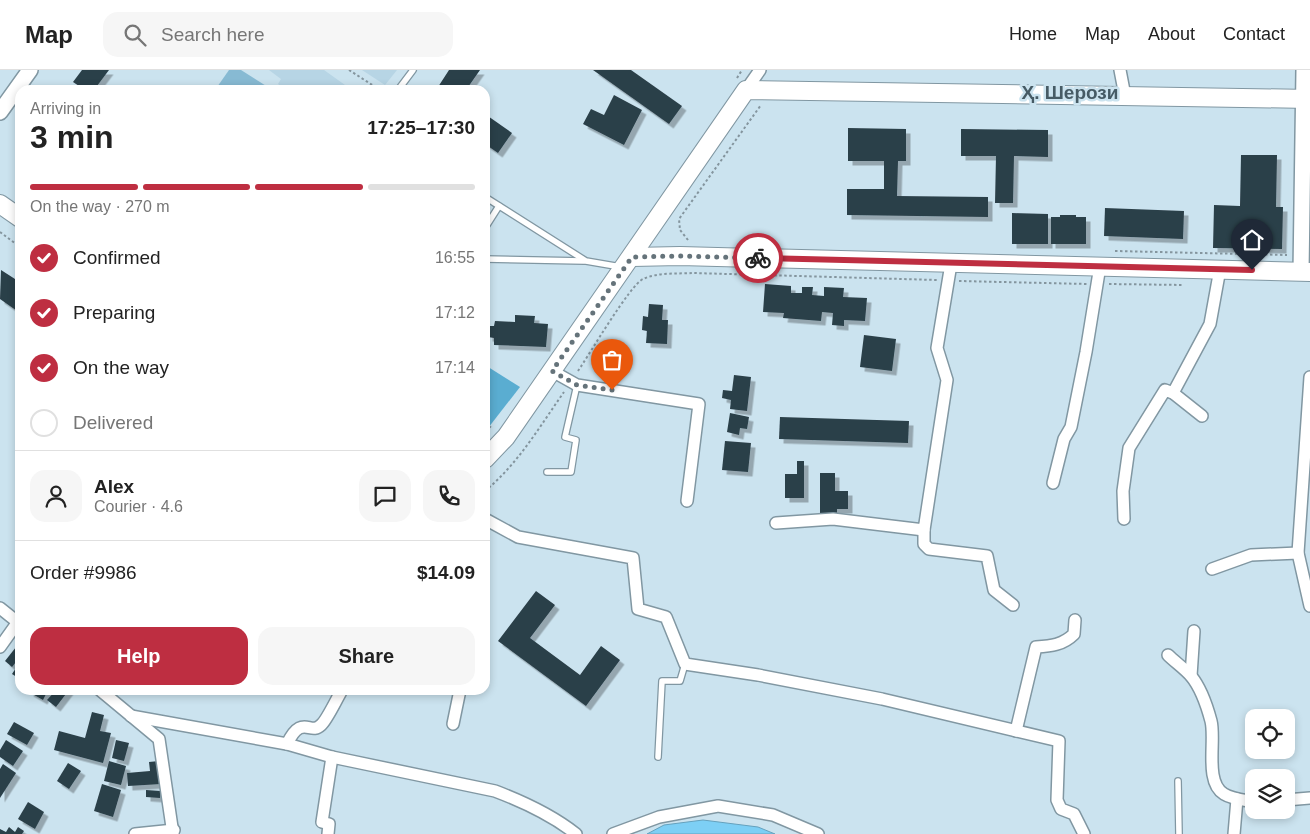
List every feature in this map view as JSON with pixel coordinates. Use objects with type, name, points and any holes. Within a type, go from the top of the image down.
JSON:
[{"type":"main road","points":[[490,454],[506,437],[746,90],[1307,99]]},
{"type":"main road","points":[[0,204],[15,214]]},
{"type":"main road","points":[[627,263],[680,256],[949,272],[1100,266],[1220,269],[1304,266]]},
{"type":"street","points":[[19,85],[30,70]]},
{"type":"street","points":[[746,90],[760,70]]},
{"type":"street","points":[[1120,70],[1125,96]]},
{"type":"street","points":[[1304,70],[1307,99],[1304,266]]},
{"type":"street","points":[[0,112],[15,91]]},
{"type":"street","points":[[1054,483],[1064,439],[1071,427],[1100,266]]},
{"type":"street","points":[[1173,393],[1210,324],[1220,269]]},
{"type":"street","points":[[949,272],[937,348],[947,380],[924,530],[924,544],[929,549],[987,556],[994,590],[1013,605]]},
{"type":"street","points":[[552,371],[574,383],[699,404],[687,501]]},
{"type":"street","points":[[1310,377],[1302,557],[1310,606]]},
{"type":"street","points":[[1124,519],[1123,491],[1129,448],[1164,390],[1173,393],[1202,416]]},
{"type":"street","points":[[776,523],[832,519],[924,530]]},
{"type":"street","points":[[490,521],[518,537],[633,558],[638,609],[666,616],[685,664],[758,675],[882,699],[1058,740],[1057,800],[1061,810],[1074,814],[1084,834]]},
{"type":"street","points":[[1212,569],[1251,555],[1302,557]]},
{"type":"street","points":[[0,608],[15,619]]},
{"type":"street","points":[[1016,731],[1036,647],[1055,645],[1067,641],[1074,634],[1074,620]]},
{"type":"street","points":[[0,647],[15,627]]},
{"type":"street","points":[[1191,676],[1194,631]]},
{"type":"street","points":[[1168,655],[1191,676],[1198,687],[1212,723],[1212,770],[1217,786],[1223,794],[1245,800]]},
{"type":"street","points":[[106,695],[159,739],[174,832],[135,834]]},
{"type":"street","points":[[286,744],[293,731],[300,727],[316,728],[322,725],[339,695]]},
{"type":"street","points":[[453,724],[459,695]]},
{"type":"street","points":[[131,716],[286,744],[332,757],[495,791],[516,799],[559,821],[576,834]]},
{"type":"street","points":[[328,834],[329,824],[322,822],[332,757]]},
{"type":"street","points":[[1295,799],[1310,798]]},
{"type":"street","points":[[1234,834],[1237,799]]},
{"type":"street","points":[[613,834],[659,817],[718,806],[773,816],[818,834]]},
{"type":"lane","points":[[402,85],[413,70]]},
{"type":"lane","points":[[490,200],[586,261]]},
{"type":"lane","points":[[490,220],[499,206]]},
{"type":"lane","points":[[490,259],[627,263]]},
{"type":"lane","points":[[547,472],[571,472],[576,440],[566,437],[574,383]]},
{"type":"lane","points":[[658,757],[662,680],[680,681],[685,664]]},
{"type":"lane","points":[[1178,781],[1179,834]]},
{"type":"path","points":[[349,70],[372,85]]},
{"type":"path","points":[[693,241],[687,240],[680,230],[678,219],[772,91]]},
{"type":"path","points":[[0,232],[15,242]]},
{"type":"path","points":[[1113,251],[1304,266]]},
{"type":"path","points":[[490,486],[527,446],[574,383],[629,294],[641,280],[654,276],[694,273],[949,272],[1097,284],[1187,285]]},
{"type":"shaded area","points":[[229,70],[241,70],[265,85],[218,85]]},
{"type":"shaded area","points":[[269,70],[324,70],[345,85],[280,85],[278,84],[281,79]]},
{"type":"shaded area","points":[[362,70],[397,70],[385,85]]},
{"type":"shaded area","points":[[490,368],[520,387],[490,426]]},
{"type":"shaded area","points":[[703,820],[758,827],[775,834],[647,834],[664,825]]},
{"type":"building","points":[[82,70],[109,70],[98,85],[78,85],[73,82]]},
{"type":"building","points":[[449,70],[480,70],[470,85],[439,85]]},
{"type":"building","points":[[593,70],[631,70],[682,106],[669,124]]},
{"type":"building","points":[[614,95],[642,110],[624,145],[583,124],[591,109],[604,115]]},
{"type":"building","points":[[490,118],[512,133],[498,153],[490,147]]},
{"type":"building","points":[[848,128],[906,129],[906,161],[898,161],[897,196],[988,197],[988,217],[847,215],[847,189],[884,189],[884,161],[848,161]]},
{"type":"building","points":[[961,129],[1048,130],[1048,157],[1014,156],[1013,203],[995,203],[996,156],[961,156]]},
{"type":"building","points":[[1241,155],[1277,155],[1276,207],[1283,207],[1282,249],[1213,248],[1214,205],[1240,206]]},
{"type":"building","points":[[1105,208],[1184,211],[1183,239],[1104,236]]},
{"type":"building","points":[[1012,213],[1048,214],[1048,244],[1012,244]]},
{"type":"building","points":[[1060,215],[1086,217],[1086,244],[1051,244],[1051,217],[1060,217]]},
{"type":"building","points":[[1,270],[15,279],[15,310],[0,299]]},
{"type":"building","points":[[765,284],[791,286],[791,293],[802,293],[802,287],[813,287],[812,295],[824,296],[824,287],[844,288],[843,297],[867,298],[865,321],[844,320],[844,326],[832,325],[833,313],[822,312],[821,321],[783,318],[784,313],[763,312]]},
{"type":"building","points":[[649,304],[663,305],[662,320],[668,320],[667,344],[646,343],[647,331],[642,330],[643,316],[648,317]]},
{"type":"building","points":[[515,315],[535,316],[534,323],[548,324],[546,347],[494,345],[494,338],[490,337],[490,326],[494,326],[495,321],[515,322]]},
{"type":"building","points":[[864,335],[896,339],[892,371],[860,367]]},
{"type":"building","points":[[734,375],[751,377],[747,411],[730,409],[731,400],[722,398],[723,390],[732,391]]},
{"type":"building","points":[[730,413],[749,417],[747,429],[740,428],[739,435],[727,432]]},
{"type":"building","points":[[780,417],[909,421],[908,443],[779,439]]},
{"type":"building","points":[[725,441],[751,443],[748,472],[722,470]]},
{"type":"building","points":[[797,461],[804,461],[804,498],[785,498],[785,474],[797,474]]},
{"type":"building","points":[[820,473],[835,473],[835,491],[848,491],[848,509],[837,509],[837,515],[820,515]]},
{"type":"building","points":[[536,591],[555,605],[530,638],[580,675],[601,646],[620,660],[586,706],[498,641]]},
{"type":"building","points":[[15,648],[15,663],[12,667],[5,661]]},
{"type":"building","points":[[34,695],[46,695],[43,700]]},
{"type":"building","points":[[52,695],[65,695],[56,707],[47,700]]},
{"type":"building","points":[[92,712],[104,715],[100,731],[111,733],[103,763],[54,750],[59,731],[85,738]]},
{"type":"building","points":[[14,722],[34,733],[27,745],[7,734]]},
{"type":"building","points":[[6,740],[23,751],[13,766],[0,757],[0,750]]},
{"type":"building","points":[[116,740],[129,743],[124,761],[112,758]]},
{"type":"building","points":[[109,761],[126,766],[121,785],[104,781]]},
{"type":"building","points":[[159,761],[161,784],[128,786],[127,773],[150,771],[149,762]]},
{"type":"building","points":[[68,763],[81,771],[69,789],[57,781]]},
{"type":"building","points":[[3,764],[16,773],[0,798],[0,769]]},
{"type":"building","points":[[102,784],[121,790],[113,817],[94,811]]},
{"type":"building","points":[[146,790],[161,791],[160,798],[146,797]]},
{"type":"building","points":[[28,802],[44,812],[35,829],[18,819]]},
{"type":"building","points":[[9,827],[15,832],[18,827],[24,831],[22,834],[0,834],[0,829],[6,832]]},
{"type":"way so far","points":[[612,390],[577,385],[552,371],[632,257],[758,258]]},
{"type":"district","name":"Ҳ. Шерози","points":[[1070,92]]},
{"type":"route","points":[[758,258],[1252,270]]}]
